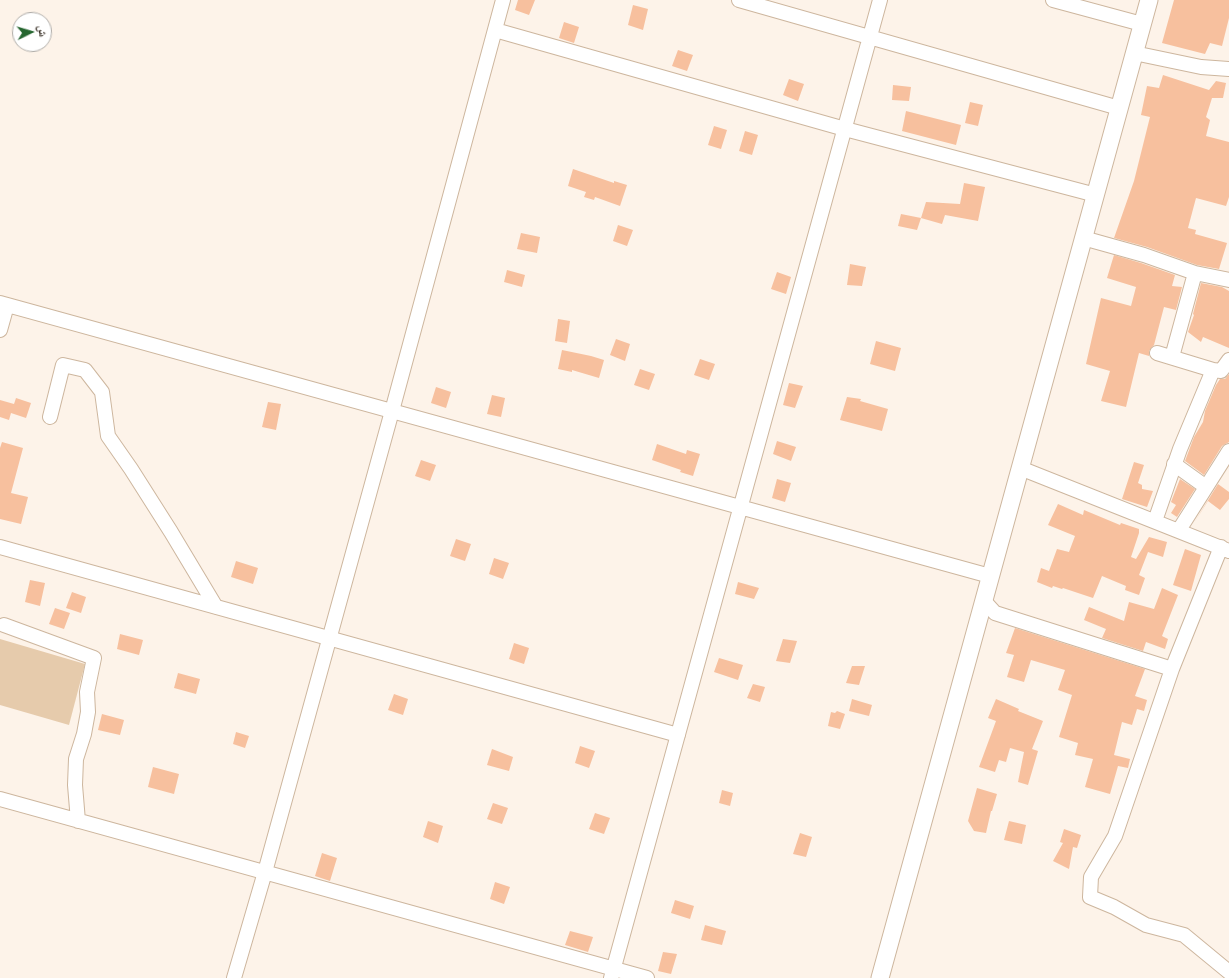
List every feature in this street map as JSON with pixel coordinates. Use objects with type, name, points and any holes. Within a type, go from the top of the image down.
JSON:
[{"type":"street","points":[[234,978],[330,638],[503,0]]},
{"type":"street","points":[[739,0],[1119,108]]},
{"type":"street","points":[[612,973],[880,0]]},
{"type":"street","points":[[1053,0],[1142,24]]},
{"type":"street","points":[[880,978],[1149,0]]},
{"type":"street","points":[[495,30],[845,129],[1096,195]]},
{"type":"street","points":[[1134,53],[1201,66],[1229,69]]},
{"type":"street","points":[[1083,238],[1131,251],[1195,273],[1229,280]]},
{"type":"street","points":[[1172,357],[1195,273]]},
{"type":"street","points":[[0,330],[4,304],[990,576]]},
{"type":"street","points":[[1157,353],[1213,370],[1221,371],[1229,360]]},
{"type":"street","points":[[50,417],[63,365],[84,370],[102,392],[108,436],[147,494],[216,607]]},
{"type":"street","points":[[1155,521],[1174,464],[1213,370]]},
{"type":"street","points":[[1178,530],[1229,451]]},
{"type":"street","points":[[1174,464],[1206,487]]},
{"type":"street","points":[[1020,468],[1225,549],[1172,669],[1114,836],[1091,877],[1090,896],[1114,907],[1146,926],[1184,936],[1229,972]]},
{"type":"street","points":[[0,547],[678,735]]},
{"type":"street","points":[[984,601],[995,613],[1172,669]]},
{"type":"street","points":[[4,625],[94,658],[87,692],[88,712],[84,734],[76,759],[75,785],[78,821]]},
{"type":"street","points":[[0,799],[265,872],[612,973],[647,978]]},
{"type":"shaded area","points":[[0,639],[85,664],[69,725],[0,705]]},
{"type":"building","points":[[518,0],[535,0],[529,15],[515,10]]},
{"type":"building","points":[[1174,0],[1229,0],[1229,18],[1222,46],[1210,43],[1205,54],[1162,43]]},
{"type":"building","points":[[633,5],[648,9],[643,30],[628,25]]},
{"type":"building","points":[[564,22],[579,27],[574,43],[559,38]]},
{"type":"building","points":[[678,50],[693,55],[687,71],[672,66]]},
{"type":"building","points":[[1163,75],[1209,90],[1216,81],[1226,83],[1223,98],[1212,98],[1206,117],[1210,120],[1206,136],[1229,142],[1229,197],[1226,206],[1196,198],[1188,228],[1196,230],[1195,234],[1227,243],[1219,269],[1197,265],[1147,247],[1114,238],[1134,181],[1150,117],[1141,115],[1147,86],[1159,88]]},
{"type":"building","points":[[789,79],[804,84],[798,101],[783,95]]},
{"type":"building","points":[[893,85],[911,87],[909,101],[892,100]]},
{"type":"building","points":[[970,102],[983,105],[978,126],[965,123]]},
{"type":"building","points":[[906,111],[961,125],[956,145],[902,131]]},
{"type":"building","points":[[714,126],[727,130],[721,149],[708,145]]},
{"type":"building","points":[[745,131],[758,135],[752,155],[739,151]]},
{"type":"building","points":[[573,169],[614,183],[614,181],[627,185],[620,206],[595,197],[594,200],[584,197],[586,192],[568,186]]},
{"type":"building","points":[[964,183],[985,187],[978,221],[945,215],[942,224],[921,218],[926,202],[960,204]]},
{"type":"building","points":[[901,214],[921,218],[917,230],[898,226]]},
{"type":"building","points":[[618,225],[633,230],[627,246],[613,241]]},
{"type":"building","points":[[521,233],[540,237],[537,253],[517,249]]},
{"type":"building","points":[[1114,255],[1175,275],[1172,286],[1182,287],[1176,310],[1164,307],[1154,345],[1149,351],[1149,356],[1139,353],[1126,407],[1101,401],[1110,371],[1086,364],[1101,298],[1131,306],[1136,287],[1107,278]]},
{"type":"building","points":[[850,264],[866,267],[862,286],[847,285]]},
{"type":"building","points":[[507,270],[525,275],[522,287],[504,282]]},
{"type":"building","points":[[777,272],[791,277],[786,294],[771,289]]},
{"type":"building","points":[[1201,283],[1222,287],[1229,291],[1229,348],[1203,337],[1201,342],[1188,332],[1194,315]]},
{"type":"building","points":[[558,319],[570,321],[567,343],[555,341]]},
{"type":"building","points":[[616,339],[630,344],[625,361],[610,355]]},
{"type":"building","points":[[876,341],[901,348],[895,371],[870,364]]},
{"type":"building","points":[[562,350],[604,360],[599,378],[572,370],[572,372],[558,369]]},
{"type":"building","points":[[700,359],[715,364],[709,380],[694,375]]},
{"type":"building","points":[[640,369],[655,374],[649,390],[634,385]]},
{"type":"building","points":[[1229,374],[1229,442],[1222,446],[1204,475],[1185,461],[1194,437],[1203,422],[1205,411],[1216,385],[1220,379],[1225,379]]},
{"type":"building","points":[[789,383],[803,386],[795,408],[783,405]]},
{"type":"building","points":[[436,387],[451,392],[446,408],[431,403]]},
{"type":"building","points":[[492,395],[505,398],[501,417],[487,414]]},
{"type":"building","points":[[847,397],[861,399],[860,401],[888,409],[882,431],[840,420]]},
{"type":"building","points":[[16,398],[31,403],[26,418],[11,413],[9,420],[0,417],[0,400],[14,404]]},
{"type":"building","points":[[268,402],[281,404],[276,430],[262,427]]},
{"type":"building","points":[[777,441],[796,447],[791,461],[773,454]]},
{"type":"building","points":[[2,442],[23,448],[11,493],[28,497],[21,524],[0,519],[0,448]]},
{"type":"building","points":[[657,444],[686,454],[687,450],[700,454],[693,476],[680,472],[681,470],[652,460]]},
{"type":"building","points":[[421,460],[436,465],[430,481],[415,476]]},
{"type":"building","points":[[1134,462],[1144,465],[1138,483],[1142,485],[1142,489],[1153,491],[1147,507],[1122,499]]},
{"type":"building","points":[[777,479],[791,483],[785,502],[772,498]]},
{"type":"building","points":[[1180,479],[1195,489],[1177,517],[1171,513],[1176,505],[1171,502]]},
{"type":"building","points":[[1218,484],[1229,492],[1229,499],[1220,510],[1208,501],[1194,523]]},
{"type":"building","points":[[1058,504],[1083,515],[1084,510],[1120,525],[1121,523],[1139,529],[1131,557],[1136,559],[1149,537],[1167,542],[1163,557],[1148,552],[1139,575],[1145,578],[1139,595],[1125,590],[1126,586],[1102,576],[1093,598],[1063,588],[1053,586],[1052,588],[1037,582],[1041,568],[1049,571],[1057,549],[1069,552],[1075,536],[1048,525]]},
{"type":"building","points":[[456,539],[471,544],[465,561],[450,556]]},
{"type":"building","points":[[1185,549],[1201,555],[1191,591],[1173,585]]},
{"type":"building","points":[[494,558],[509,563],[503,579],[489,574]]},
{"type":"building","points":[[236,561],[258,568],[253,584],[231,577]]},
{"type":"building","points":[[30,580],[45,583],[40,606],[25,602]]},
{"type":"building","points":[[738,582],[759,588],[754,599],[735,594]]},
{"type":"building","points":[[1162,588],[1178,595],[1162,636],[1168,639],[1165,649],[1146,642],[1143,651],[1102,638],[1106,629],[1084,620],[1089,607],[1124,621],[1129,602],[1154,609]]},
{"type":"building","points":[[72,592],[86,597],[81,613],[66,608]]},
{"type":"building","points":[[55,608],[70,613],[64,629],[49,624]]},
{"type":"building","points":[[1015,628],[1145,669],[1135,696],[1147,700],[1144,711],[1137,709],[1132,725],[1122,722],[1114,755],[1130,759],[1128,768],[1118,766],[1110,794],[1085,787],[1093,759],[1075,755],[1078,743],[1059,737],[1072,695],[1058,690],[1065,670],[1031,660],[1024,682],[1007,677],[1014,655],[1006,653]]},
{"type":"building","points":[[120,634],[143,640],[139,655],[117,649]]},
{"type":"building","points":[[783,639],[797,641],[790,663],[776,661]]},
{"type":"building","points":[[514,643],[529,648],[524,664],[509,659]]},
{"type":"building","points":[[719,658],[743,665],[738,680],[714,672]]},
{"type":"building","points":[[852,666],[865,666],[859,685],[846,683]]},
{"type":"building","points":[[178,673],[200,679],[196,694],[174,688]]},
{"type":"building","points":[[753,684],[765,687],[760,702],[747,698]]},
{"type":"building","points":[[394,694],[408,699],[403,715],[388,710]]},
{"type":"building","points":[[852,699],[872,705],[869,716],[849,711]]},
{"type":"building","points":[[996,699],[1019,709],[1018,711],[1043,721],[1032,749],[1038,751],[1028,785],[1018,782],[1024,752],[1010,748],[1006,762],[999,760],[995,772],[979,767],[996,721],[988,718]]},
{"type":"building","points":[[837,711],[845,714],[840,729],[828,726],[831,712],[835,713]]},
{"type":"building","points":[[102,714],[124,720],[120,735],[98,730]]},
{"type":"building","points":[[236,732],[249,736],[245,748],[233,744]]},
{"type":"building","points":[[580,746],[595,751],[589,768],[575,763]]},
{"type":"building","points":[[492,749],[513,757],[509,771],[487,765]]},
{"type":"building","points":[[153,767],[179,774],[174,794],[148,787]]},
{"type":"building","points":[[977,788],[997,794],[986,833],[974,831],[968,821]]},
{"type":"building","points":[[722,790],[733,793],[730,806],[719,803]]},
{"type":"building","points":[[493,803],[508,808],[502,824],[487,819]]},
{"type":"building","points":[[595,813],[610,818],[604,834],[589,829]]},
{"type":"building","points":[[428,821],[443,826],[438,843],[423,837]]},
{"type":"building","points":[[1009,821],[1026,825],[1022,844],[1004,840]]},
{"type":"building","points":[[1064,829],[1081,835],[1077,848],[1073,847],[1069,869],[1053,861],[1063,843],[1060,842]]},
{"type":"building","points":[[800,833],[812,837],[806,857],[793,854]]},
{"type":"building","points":[[322,853],[337,858],[330,881],[315,876]]},
{"type":"building","points":[[495,882],[510,887],[504,904],[490,899]]},
{"type":"building","points":[[675,900],[694,906],[690,919],[671,913]]},
{"type":"building","points":[[705,925],[726,931],[722,945],[701,940]]},
{"type":"building","points":[[570,931],[593,937],[588,952],[565,945]]},
{"type":"building","points":[[663,952],[677,954],[671,974],[658,971]]}]
